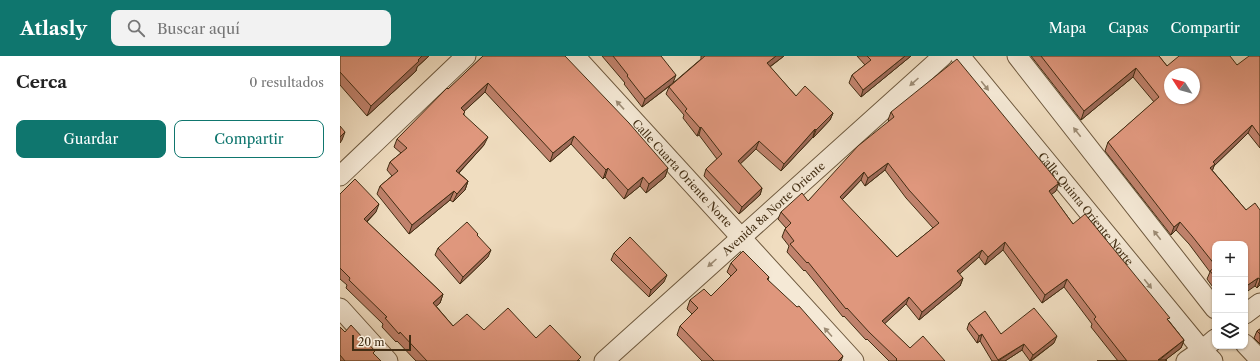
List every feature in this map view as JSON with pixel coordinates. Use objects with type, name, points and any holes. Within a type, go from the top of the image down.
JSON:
[{"type":"street","points":[[340,176],[466,56]]},
{"type":"street","name":"Calle Cuarta Oriente Norte","points":[[575,56],[854,361]]},
{"type":"street","name":"Avenida 8a Norte Oriente","points":[[604,361],[943,56]]},
{"type":"street","name":"Calle Quinta Oriente Norte","points":[[960,56],[1210,350]]},
{"type":"street","points":[[1018,56],[1212,306]]},
{"type":"street","points":[[1246,313],[1260,303]]},
{"type":"street","points":[[340,308],[388,361]]},
{"type":"street","points":[[1248,347],[1260,360]]},
{"type":"street","points":[[1186,361],[1210,350]]},
{"type":"building","points":[[340,56],[422,56],[418,60],[419,61],[371,106],[340,72]]},
{"type":"building","points":[[483,56],[565,56],[629,123],[668,168],[649,184],[643,177],[628,190],[608,168],[606,170],[574,136],[553,153],[488,83],[461,108],[465,112],[463,114],[488,137],[456,171],[468,181],[457,194],[454,191],[412,225],[380,186],[398,171],[390,162],[407,148],[397,139],[447,88],[448,89]]},
{"type":"building","points":[[613,56],[661,56],[676,75],[645,99]]},
{"type":"building","points":[[705,56],[776,56],[767,63],[796,96],[805,86],[833,113],[816,130],[815,129],[784,164],[759,141],[738,161],[762,188],[742,207],[706,169],[722,154],[701,127],[700,128],[685,111],[687,109],[669,87]]},
{"type":"building","points":[[867,56],[905,56],[863,90],[852,75],[871,60]]},
{"type":"building","points":[[1041,56],[1159,56],[1167,66],[1179,56],[1230,56],[1237,65],[1249,56],[1260,56],[1260,136],[1252,125],[1213,162],[1215,164],[1210,168],[1246,210],[1255,203],[1260,210],[1260,279],[1258,278],[1248,285],[1248,241],[1212,241],[1212,261],[1180,222],[1174,227],[1108,142],[1159,97],[1136,68],[1084,111]]},
{"type":"building","points":[[957,59],[1059,183],[1049,191],[1073,224],[1085,214],[1170,318],[1167,319],[1184,340],[1158,360],[1167,360],[1165,361],[1127,361],[1094,319],[1096,317],[1067,279],[1045,295],[1005,242],[988,257],[982,250],[957,271],[963,278],[922,312],[909,297],[882,321],[910,348],[923,336],[945,361],[897,361],[897,359],[847,308],[846,309],[808,262],[807,263],[790,244],[794,241],[785,229],[791,223],[781,212],[802,193],[808,201],[858,146],[894,117],[891,112]],"holes":[[[888,163],[909,190],[939,223],[897,257],[840,197],[864,172],[868,178]]]},
{"type":"building","points":[[340,126],[345,132],[340,137]]},
{"type":"building","points":[[355,179],[379,204],[364,219],[443,294],[433,303],[453,326],[467,314],[484,330],[508,308],[536,338],[550,325],[581,357],[577,361],[427,361],[400,332],[399,334],[385,318],[387,317],[349,280],[350,278],[340,268],[340,194]]},
{"type":"building","points":[[467,222],[491,250],[463,277],[438,248]]},
{"type":"building","points":[[630,237],[667,275],[651,290],[614,253]]},
{"type":"building","points":[[743,251],[769,277],[767,279],[797,307],[799,306],[843,356],[838,361],[714,361],[680,326],[698,308],[690,300],[704,289],[711,296],[737,270],[731,263]]},
{"type":"building","points":[[1034,308],[1057,336],[1033,355],[1024,344],[998,360],[982,334],[979,336],[969,323],[985,311],[1001,334]]},
{"type":"building","points":[[351,325],[375,351],[373,353],[381,361],[345,361],[340,355],[340,327],[345,332]]}]
